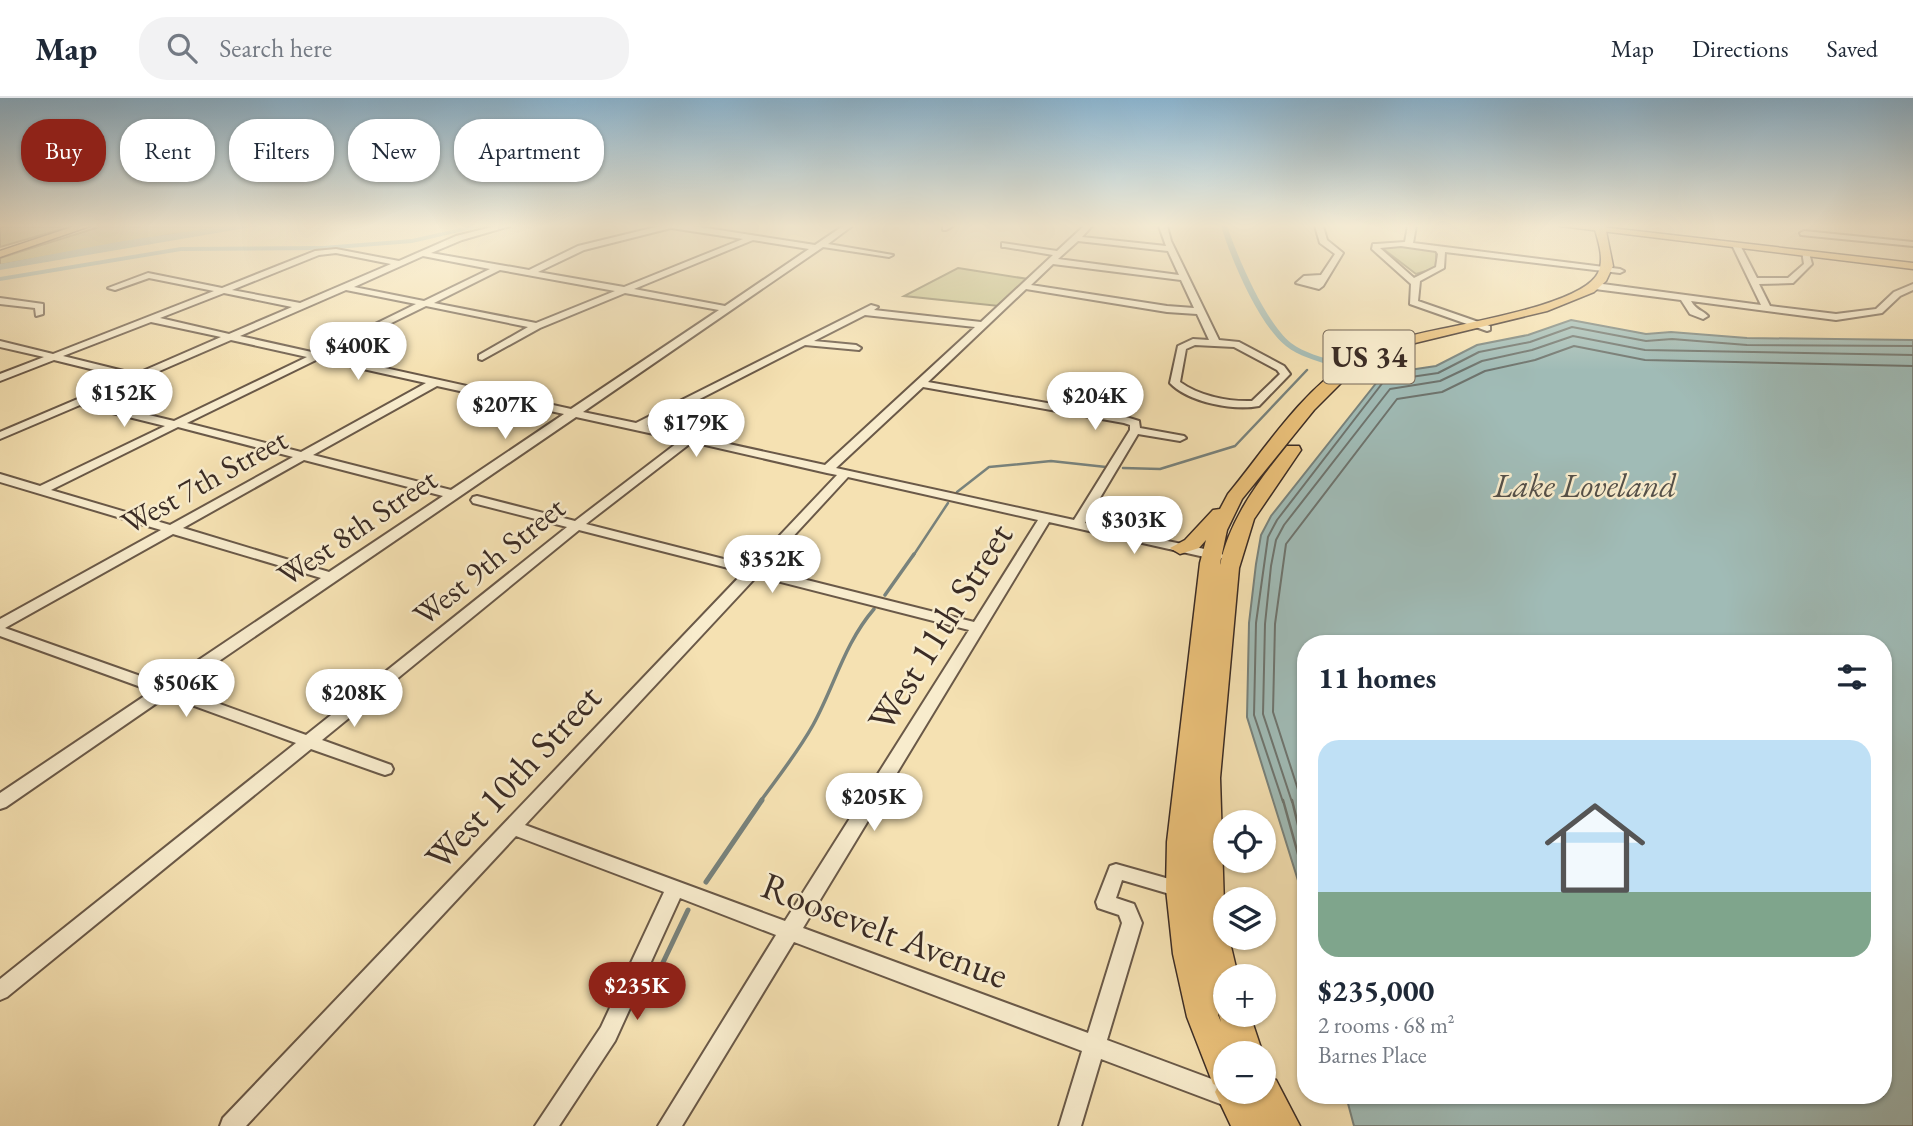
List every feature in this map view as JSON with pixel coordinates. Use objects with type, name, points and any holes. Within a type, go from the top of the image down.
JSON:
[{"type":"highway","points":[[1601,287],[1610,274]]},
{"type":"highway","name":"US 34","points":[[1218,964],[1211,923],[1206,832],[1221,557],[1258,495],[1351,380],[1367,367],[1401,351],[1601,287]]},
{"type":"highway","name":"US 34","points":[[1215,1041],[1203,1017],[1194,979],[1180,889],[1180,842],[1226,513],[1329,385],[1354,365],[1409,340],[1482,327]]},
{"type":"highway","points":[[1180,548],[1192,544],[1217,515],[1226,513]]},
{"type":"highway","points":[[1180,889],[1196,898],[1199,911],[1211,923]]},
{"type":"highway","name":"US 34","points":[[1252,1104],[1283,1126]]},
{"type":"street","points":[[0,378],[269,274]]},
{"type":"street","points":[[0,436],[373,274]]},
{"type":"street","points":[[41,490],[486,274]]},
{"type":"street","points":[[540,274],[729,309]]},
{"type":"street","points":[[482,357],[537,326],[660,274]]},
{"type":"street","name":"West 8th Street","points":[[0,802],[780,274]]},
{"type":"street","points":[[827,470],[1037,274]]},
{"type":"street","points":[[1159,274],[1184,278]]},
{"type":"street","points":[[1182,274],[1215,342]]},
{"type":"street","points":[[1323,278],[1326,274]]},
{"type":"street","points":[[1405,274],[1415,283]]},
{"type":"street","points":[[1430,274],[1418,278],[1415,283],[1413,302],[1482,327]]},
{"type":"street","points":[[1751,274],[1768,310]]},
{"type":"street","points":[[1755,281],[1790,281],[1797,274]]},
{"type":"street","points":[[112,288],[148,275],[300,306]]},
{"type":"street","points":[[1024,286],[1167,309],[1199,311]]},
{"type":"street","points":[[343,287],[537,326]]},
{"type":"street","points":[[1601,287],[1823,317],[1868,313],[1885,308],[1897,294],[1913,287]]},
{"type":"street","points":[[1685,299],[1693,312],[1703,316]]},
{"type":"street","points":[[0,301],[40,306],[38,314]]},
{"type":"street","points":[[635,428],[869,309],[983,325]]},
{"type":"street","points":[[150,319],[687,441],[1221,557]]},
{"type":"street","points":[[805,342],[856,348]]},
{"type":"street","points":[[1215,342],[1240,345],[1281,368],[1285,374],[1259,403],[1249,405],[1177,386],[1175,383],[1182,346],[1188,343],[1215,342]]},
{"type":"street","points":[[0,344],[136,377]]},
{"type":"street","points":[[733,379],[746,383]]},
{"type":"street","name":"West 7th Street","points":[[0,625],[434,383]]},
{"type":"street","points":[[920,383],[1132,421],[1137,425],[1077,526]]},
{"type":"street","points":[[80,402],[454,495]]},
{"type":"street","points":[[1135,430],[1181,438]]},
{"type":"street","name":"West 9th Street","points":[[0,991],[576,526],[687,441]]},
{"type":"street","name":"West 10th Street","points":[[231,1126],[844,475]]},
{"type":"street","points":[[0,478],[332,577]]},
{"type":"street","points":[[477,500],[978,628]]},
{"type":"street","name":"West 11th Street","points":[[669,1126],[1045,519]]},
{"type":"street","points":[[0,631],[385,769]]},
{"type":"street","name":"Roosevelt Avenue","points":[[512,827],[1096,1048],[1213,1087]]},
{"type":"street","points":[[1070,1126],[1132,923],[1127,909],[1105,902],[1116,871],[1180,889]]},
{"type":"street","points":[[546,1126],[608,1034],[675,889]]},
{"type":"shaded area","points":[[946,274],[996,274],[1028,279],[999,306],[904,296]]},
{"type":"water","name":"Lake Loveland","points":[[1571,320],[1646,334],[1671,332],[1747,338],[1913,340],[1913,1126],[1354,1126],[1348,1104],[1892,1104],[1892,635],[1297,635],[1297,877],[1247,717],[1249,623],[1261,535],[1271,516],[1377,382],[1364,377],[1374,368],[1389,373],[1436,366],[1477,345],[1528,335]]},
{"type":"waterway","points":[[0,279],[30,274]]},
{"type":"waterway","points":[[1244,274],[1271,324],[1289,345],[1334,364]]},
{"type":"waterway","points":[[1123,468],[1160,469],[1235,446],[1307,370]]},
{"type":"waterway","points":[[957,492],[989,467],[1051,461],[1106,467]]},
{"type":"waterway","points":[[913,556],[948,503]]},
{"type":"waterway","points":[[885,595],[914,554]]},
{"type":"waterway","points":[[760,802],[807,735],[847,651],[874,609]]},
{"type":"waterway","points":[[706,882],[762,800]]},
{"type":"waterway","points":[[638,1015],[688,910]]}]
